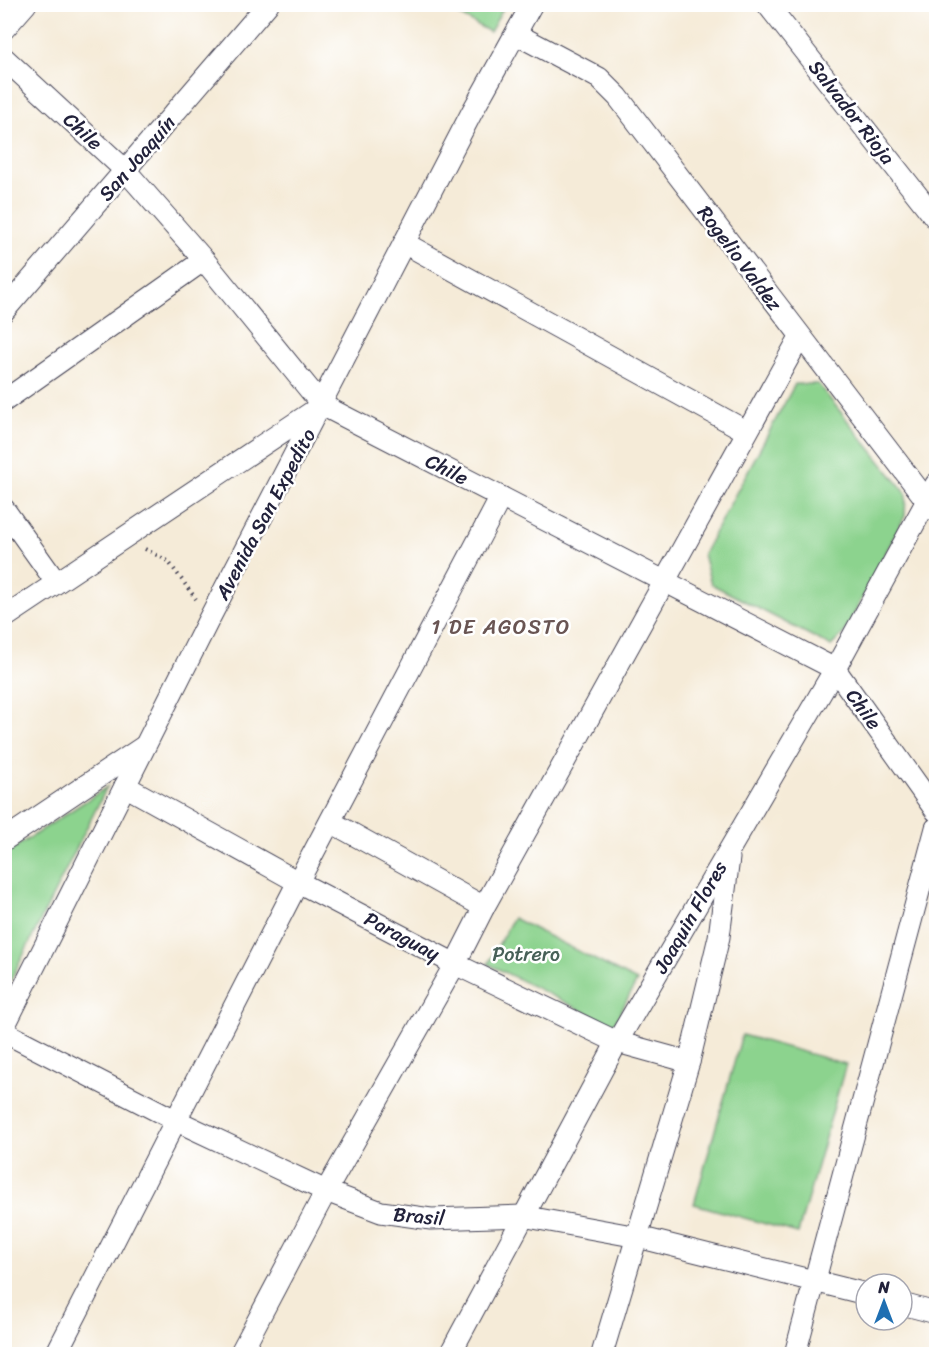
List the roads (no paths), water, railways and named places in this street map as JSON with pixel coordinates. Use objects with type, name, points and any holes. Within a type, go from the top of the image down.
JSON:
[{"type":"street","points":[[4,29],[26,4]]},
{"type":"street","name":"San Joaquín","points":[[4,311],[268,4]]},
{"type":"street","name":"Avenida San Expedito","points":[[4,1030],[208,621],[406,244],[472,112],[532,4]]},
{"type":"street","name":"Salvador Rioja","points":[[766,4],[936,219]]},
{"type":"street","name":"Rogelio Valdez","points":[[516,34],[598,78],[618,97],[800,337],[933,499]]},
{"type":"street","name":"Chile","points":[[4,58],[126,171],[204,260],[322,405],[835,669],[936,811]]},
{"type":"street","points":[[406,244],[746,431]]},
{"type":"street","points":[[4,401],[204,260]]},
{"type":"street","points":[[240,1354],[326,1191],[455,964],[484,907],[800,337]]},
{"type":"street","points":[[4,618],[322,405]]},
{"type":"street","points":[[56,1354],[298,882],[501,497]]},
{"type":"street","name":"Joaquin Flores","points":[[450,1354],[617,1042],[933,499]]},
{"type":"street","points":[[4,509],[56,582]]},
{"type":"street","points":[[4,840],[146,745]]},
{"type":"street","name":"Paraguay","points":[[125,786],[298,882],[455,964],[617,1042],[689,1062]]},
{"type":"street","points":[[331,822],[484,907]]},
{"type":"street","points":[[795,1354],[936,828]]},
{"type":"street","points":[[602,1354],[689,1062],[719,937],[730,848]]},
{"type":"street","name":"Brasil","points":[[4,1030],[175,1120],[326,1191],[381,1212],[431,1220],[522,1216],[638,1237],[854,1291]]},
{"type":"street","points":[[914,1307],[936,1313]]},
{"type":"district","name":"1 DE AGOSTO","points":[[501,627]]},
{"type":"park label","name":"Potrero","points":[[526,954]]}]
